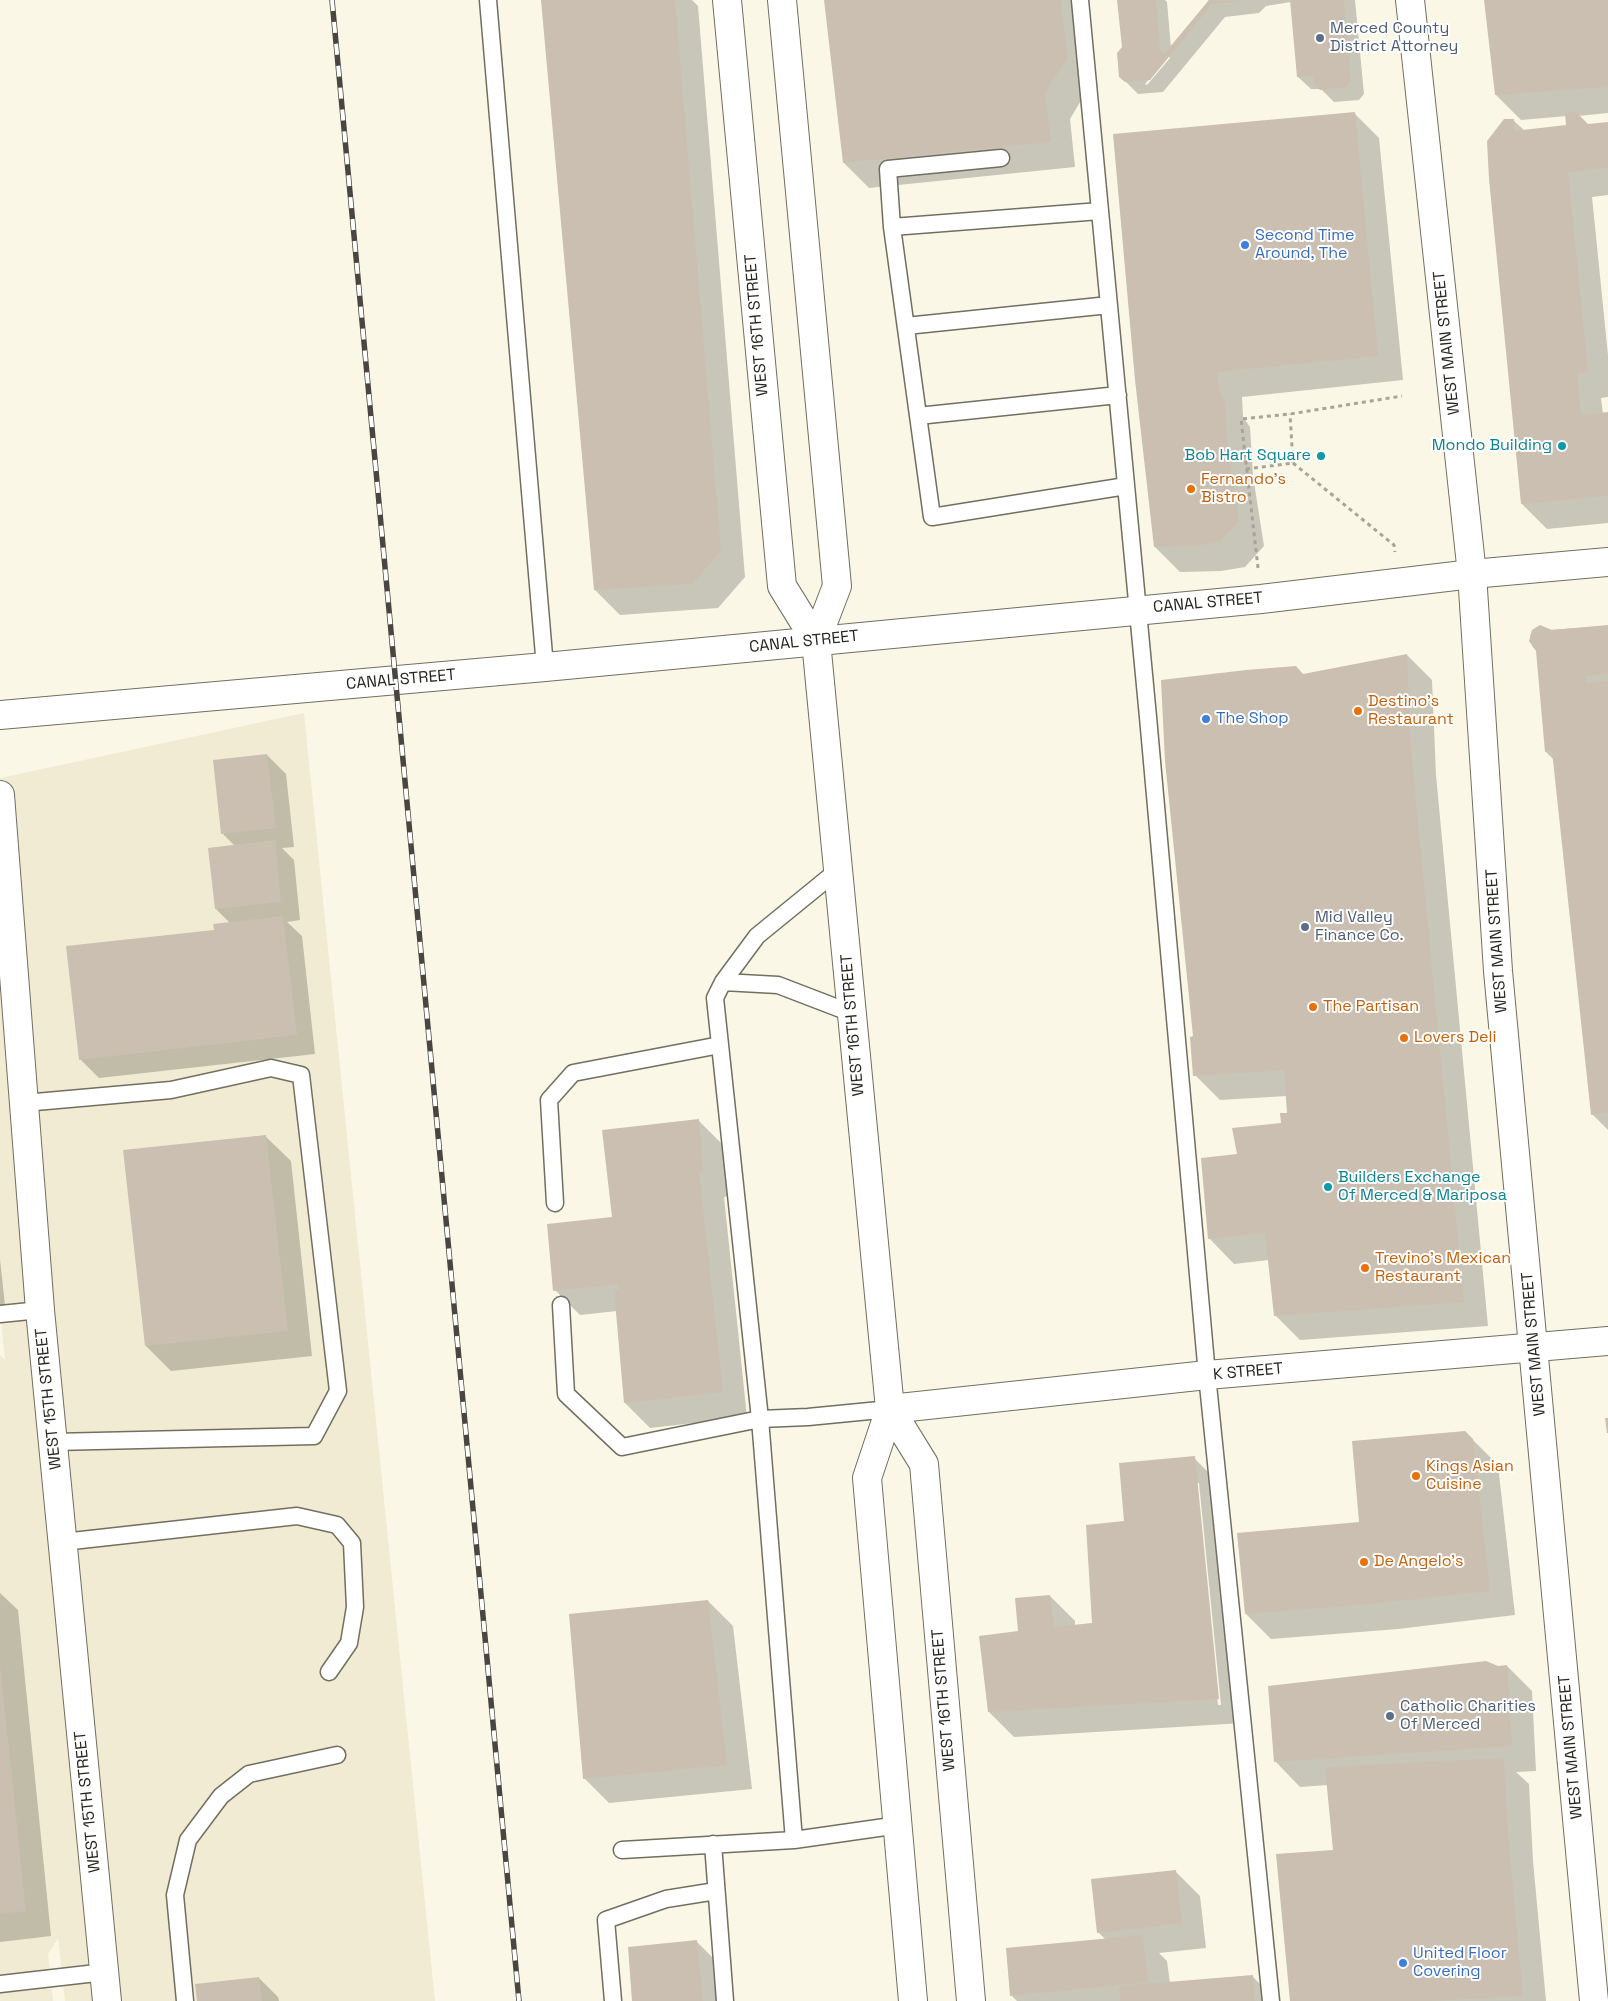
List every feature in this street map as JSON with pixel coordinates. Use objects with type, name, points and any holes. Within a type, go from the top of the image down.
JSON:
[{"type":"street","name":"WEST 16TH STREET","points":[[727,0],[782,586],[816,641],[890,1409],[867,1478],[913,2001]]},
{"type":"street","name":"WEST 16TH STREET","points":[[782,0],[837,586],[816,641]]},
{"type":"street","name":"WEST MAIN STREET","points":[[1410,0],[1472,574],[1498,972],[1535,1348],[1594,2001]]},
{"type":"street","name":"CANAL STREET","points":[[0,715],[546,667],[1138,609],[1261,599],[1472,574],[1608,562]]},
{"type":"street","name":"WEST 15TH STREET","points":[[0,796],[40,1310],[107,2001]]},
{"type":"street","name":"K STREET","points":[[890,1409],[1207,1375],[1608,1341]]},
{"type":"street","name":"WEST 16TH STREET","points":[[890,1409],[924,1464],[970,2001]]},
{"type":"lane","points":[[488,0],[546,667]]},
{"type":"lane","points":[[1080,0],[1138,609],[1207,1375],[1271,2001]]},
{"type":"lane","points":[[1001,158],[888,169],[892,227],[932,517],[1126,486]]},
{"type":"lane","points":[[892,227],[1100,211]]},
{"type":"lane","points":[[906,326],[1109,305]]},
{"type":"lane","points":[[918,416],[1118,395]]},
{"type":"lane","points":[[794,1840],[760,1419],[715,998],[723,982],[757,936],[838,870]]},
{"type":"lane","points":[[723,982],[778,985],[852,1013]]},
{"type":"lane","points":[[555,1203],[549,1100],[573,1073],[720,1045]]},
{"type":"lane","points":[[24,1103],[171,1090],[270,1068],[301,1076],[338,1391],[314,1436],[54,1442]]},
{"type":"lane","points":[[561,1305],[566,1394],[622,1447],[760,1419],[808,1417],[890,1409]]},
{"type":"lane","points":[[0,1314],[40,1310]]},
{"type":"lane","points":[[63,1542],[297,1516],[338,1524],[352,1544],[355,1607],[349,1643],[329,1672]]},
{"type":"lane","points":[[185,2001],[175,1895],[188,1840],[220,1796],[249,1774],[337,1755]]},
{"type":"lane","points":[[622,1850],[794,1840],[899,1825]]},
{"type":"lane","points":[[712,1844],[725,2001]]},
{"type":"lane","points":[[613,2001],[606,1920],[666,1899],[716,1891]]},
{"type":"lane","points":[[0,1984],[105,1972]]},
{"type":"path","points":[[1261,599],[1241,419],[1290,414],[1402,396]]},
{"type":"path","points":[[1290,414],[1293,463]]},
{"type":"path","points":[[1246,469],[1293,463],[1394,545],[1400,582]]},
{"type":"shaded area","points":[[304,713],[435,2001],[65,2001],[58,1938],[48,1954],[53,2001],[0,2001],[0,1355],[5,1360],[0,1309],[0,778]]},
{"type":"building","points":[[541,0],[675,0],[721,551],[692,584],[594,590]]},
{"type":"building","points":[[824,0],[1060,0],[1068,57],[1045,93],[1051,142],[843,163]]},
{"type":"building","points":[[1117,0],[1156,0],[1160,50],[1164,54],[1209,0],[1243,1],[1212,4],[1150,80],[1125,82],[1119,77],[1117,53],[1122,47]]},
{"type":"building","name":"Merced County District Attorney","points":[[1290,0],[1344,0],[1351,81],[1346,87],[1320,90],[1314,84],[1313,76],[1297,77]]},
{"type":"building","points":[[1484,0],[1608,0],[1608,87],[1495,95]]},
{"type":"building","points":[[1355,112],[1378,356],[1217,372],[1219,390],[1225,401],[1228,450],[1239,521],[1220,542],[1195,546],[1154,547],[1135,380],[1113,134]]},
{"type":"building","points":[[1576,112],[1588,124],[1608,122],[1608,168],[1568,172],[1588,372],[1577,373],[1581,415],[1608,412],[1608,496],[1521,504],[1489,179],[1487,141],[1504,119],[1514,119],[1514,131],[1566,125],[1565,113]]},
{"type":"building","points":[[1540,625],[1552,630],[1608,625],[1608,674],[1586,676],[1587,683],[1608,681],[1608,1113],[1591,1115],[1552,751],[1545,752],[1536,651],[1529,641],[1532,630]]},
{"type":"building","points":[[1407,654],[1411,749],[1464,1302],[1274,1316],[1265,1233],[1208,1239],[1201,1158],[1237,1154],[1232,1128],[1281,1123],[1280,1113],[1287,1113],[1284,1070],[1193,1076],[1190,1037],[1193,1036],[1165,761],[1161,680],[1296,666],[1303,674]]},
{"type":"building","points":[[267,754],[276,828],[221,834],[213,760]]},
{"type":"building","points":[[275,840],[281,902],[215,909],[208,848]]},
{"type":"building","points":[[283,916],[297,1035],[79,1060],[66,946],[214,930],[213,924]]},
{"type":"building","points":[[699,1119],[703,1171],[699,1172],[723,1392],[624,1403],[614,1290],[619,1289],[619,1284],[553,1291],[547,1224],[612,1217],[602,1130]]},
{"type":"building","points":[[266,1135],[288,1331],[145,1346],[123,1150]]},
{"type":"building","points":[[1605,1418],[1608,1418],[1608,1433],[1607,1433]]},
{"type":"building","name":"De Angelo's","points":[[1465,1431],[1473,1439],[1490,1591],[1372,1604],[1245,1614],[1237,1533],[1359,1522],[1352,1441]]},
{"type":"building","points":[[1195,1456],[1219,1699],[988,1712],[979,1636],[1018,1631],[1015,1598],[1050,1595],[1054,1627],[1092,1623],[1086,1525],[1124,1521],[1119,1463]]},
{"type":"building","points":[[708,1600],[727,1765],[583,1779],[569,1614]]},
{"type":"building","name":"Catholic Charities Of Merced","points":[[1486,1661],[1498,1666],[1507,1665],[1512,1746],[1274,1762],[1268,1686]]},
{"type":"building","points":[[0,1665],[26,1911],[0,1914]]},
{"type":"building","points":[[1504,1758],[1508,1835],[1523,1996],[1431,2001],[1290,2001],[1276,1854],[1333,1850],[1325,1767]]},
{"type":"building","points":[[1176,1870],[1182,1923],[1097,1933],[1091,1879]]},
{"type":"building","points":[[1143,1935],[1148,1982],[1010,1996],[1006,1948]]},
{"type":"building","points":[[697,1940],[703,2001],[632,2001],[628,1947]]},
{"type":"building","points":[[1253,1975],[1255,2001],[1120,2001],[1119,1986]]},
{"type":"building","points":[[259,1977],[262,2001],[197,2001],[195,1984]]},
{"type":"railway","points":[[332,0],[519,2001]]},
{"type":"place","name":"Merced County District Attorney","points":[[1320,38]]},
{"type":"place","name":"Second Time Around, The","points":[[1245,245]]},
{"type":"place","name":"Mondo Building","points":[[1562,446]]},
{"type":"place","name":"Bob Hart Square","points":[[1321,456]]},
{"type":"place","name":"Fernando's Bistro","points":[[1191,489]]},
{"type":"place","name":"Destino's Restaurant","points":[[1358,711]]},
{"type":"place","name":"The Shop","points":[[1206,719]]},
{"type":"place","name":"Mid Valley Finance Co.","points":[[1305,927]]},
{"type":"place","name":"The Partisan","points":[[1313,1007]]},
{"type":"place","name":"Lovers Deli","points":[[1404,1038]]},
{"type":"place","name":"Builders Exchange Of Merced & Mariposa","points":[[1328,1187]]},
{"type":"place","name":"Trevino's Mexican Restaurant","points":[[1365,1268]]},
{"type":"place","name":"Kings Asian Cuisine","points":[[1416,1476]]},
{"type":"place","name":"De Angelo's","points":[[1364,1562]]},
{"type":"place","name":"Catholic Charities Of Merced","points":[[1390,1716]]},
{"type":"place","name":"United Floor Covering","points":[[1403,1963]]}]
